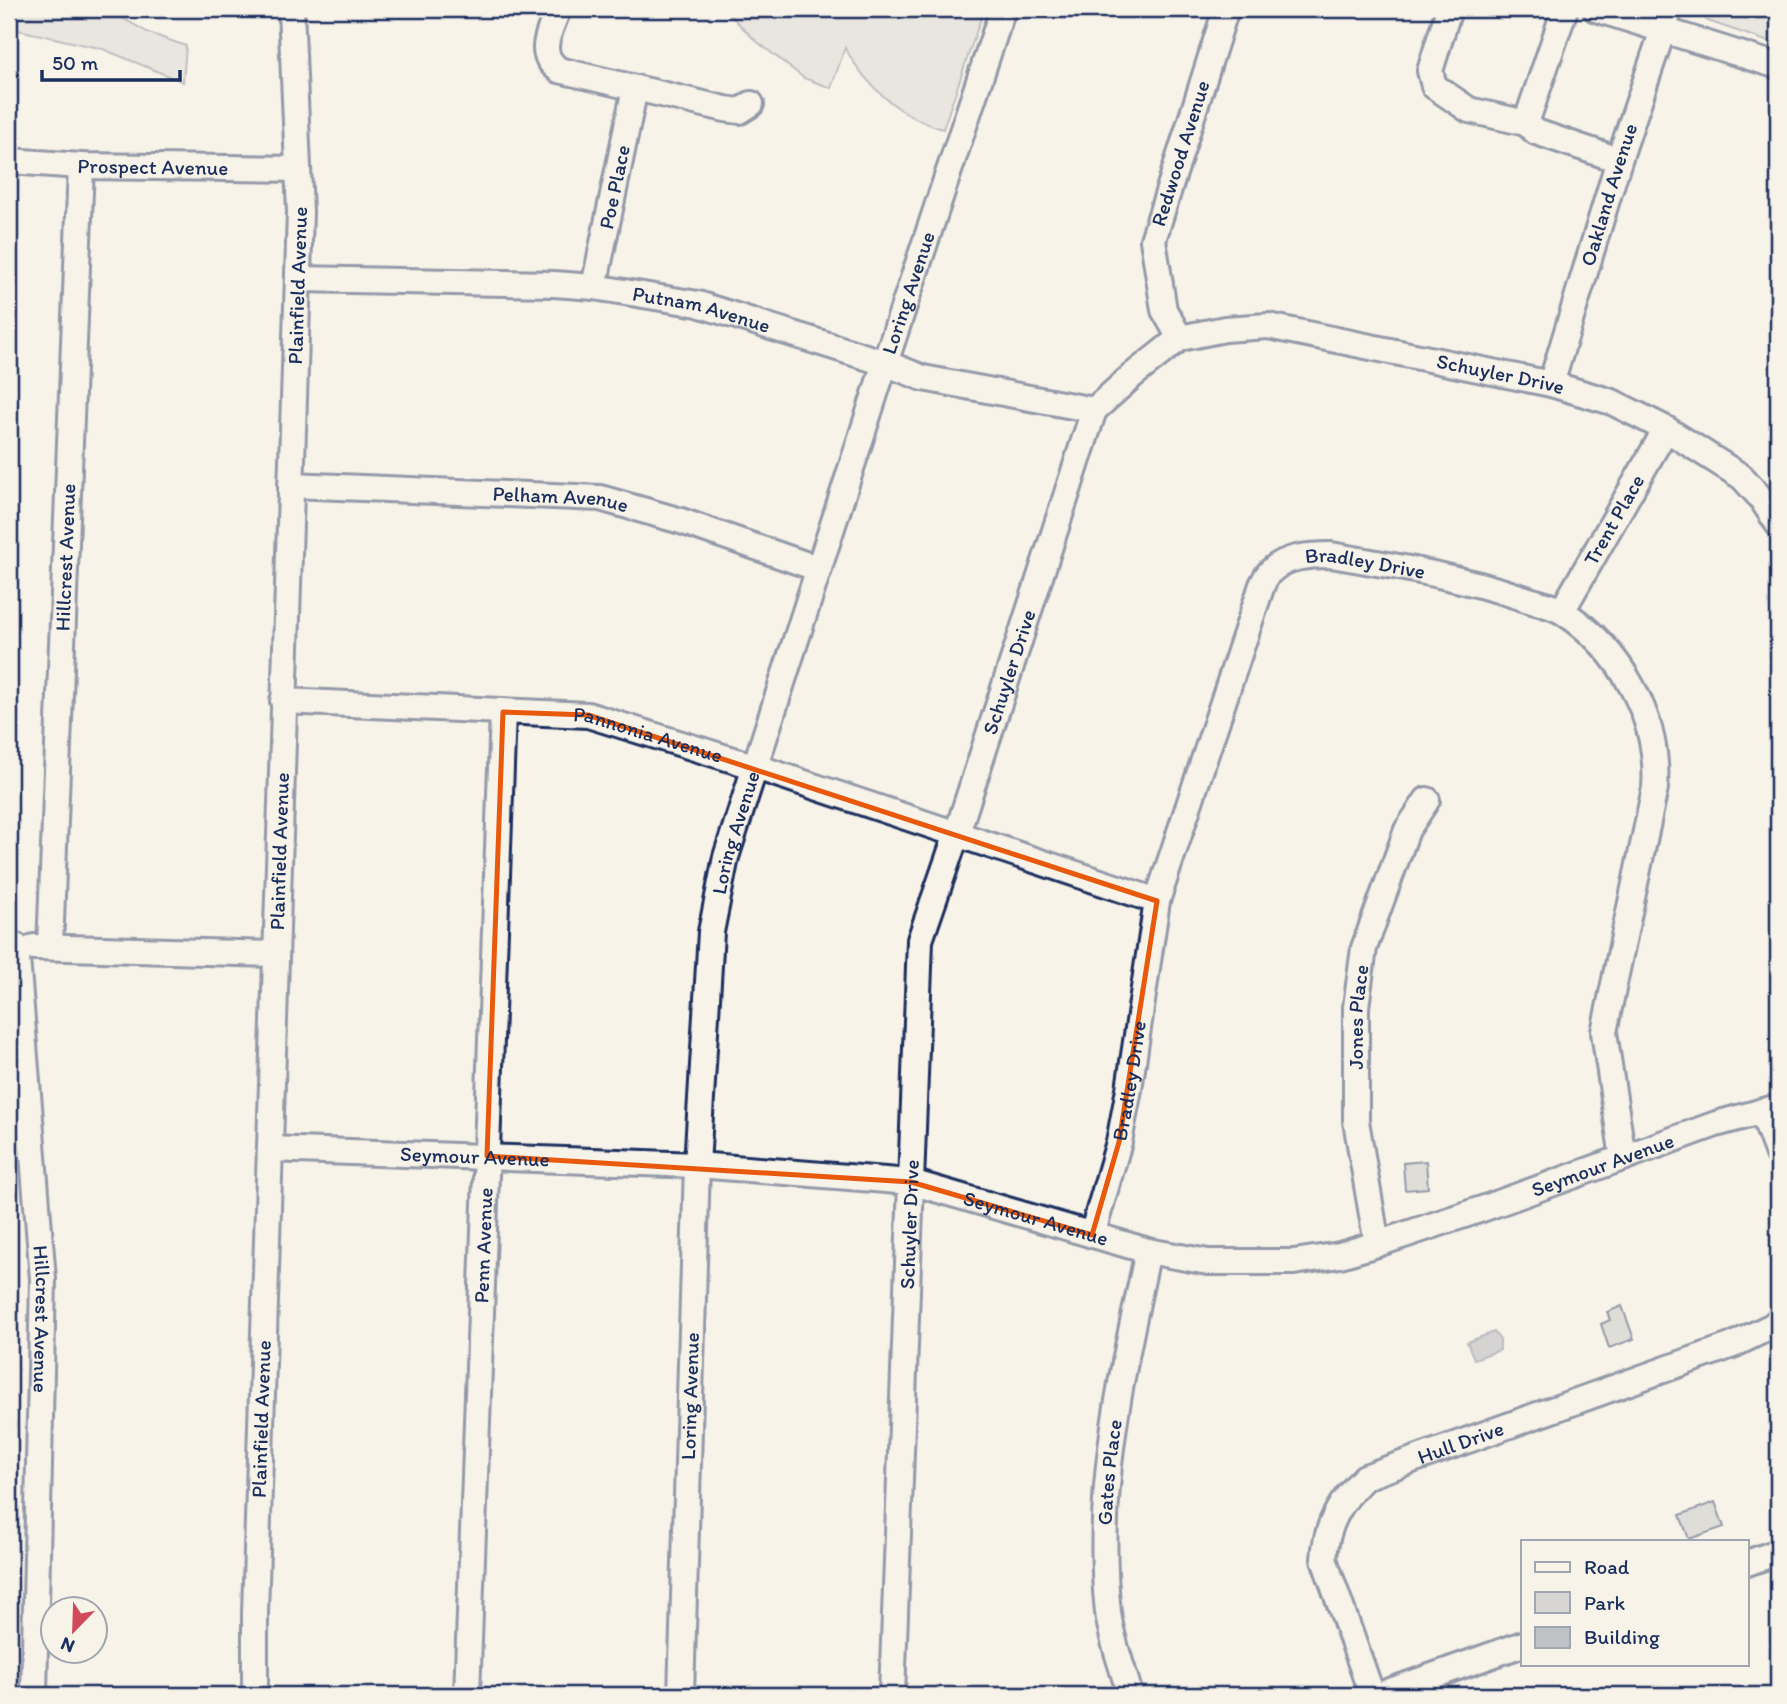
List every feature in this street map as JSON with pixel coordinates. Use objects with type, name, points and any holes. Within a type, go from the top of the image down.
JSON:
[{"type":"street","name":"Plainfield Avenue","points":[[255,1695],[255,1600],[300,212],[291,9]]},
{"type":"street","points":[[558,9],[545,49],[550,64],[559,70],[732,110],[740,111],[751,104]]},
{"type":"street","name":"Loring Avenue","points":[[681,1695],[697,1165],[711,932],[726,858],[885,363],[1003,9]]},
{"type":"street","name":"Redwood Avenue","points":[[1180,338],[1164,310],[1153,240],[1226,9]]},
{"type":"street","points":[[1449,9],[1430,71],[1434,86],[1469,110],[1526,123],[1536,132],[1619,160]]},
{"type":"street","points":[[1526,123],[1565,9]]},
{"type":"street","points":[[1596,9],[1666,20],[1778,66]]},
{"type":"street","name":"Oakland Avenue","points":[[1550,384],[1619,160],[1666,20]]},
{"type":"street","name":"Poe Place","points":[[594,287],[635,88]]},
{"type":"street","name":"Prospect Avenue","points":[[9,161],[81,166],[298,169]]},
{"type":"street","name":"Hillcrest Avenue","points":[[50,947],[81,166]]},
{"type":"street","name":"Putnam Avenue","points":[[298,279],[594,287],[698,304],[885,363],[923,378],[1094,410]]},
{"type":"street","name":"Schuyler Drive","points":[[892,1695],[920,940],[1094,410],[1180,338],[1225,329],[1268,326],[1550,384],[1612,402],[1666,429],[1770,492],[1778,524]]},
{"type":"street","name":"Trent Place","points":[[1562,611],[1666,429]]},
{"type":"street","name":"Pelham Avenue","points":[[291,485],[600,498],[681,520],[819,569]]},
{"type":"street","name":"Bradley Drive","points":[[1092,1235],[1116,1155],[1124,1115],[1157,901],[1262,586],[1271,570],[1308,555],[1331,555],[1489,587],[1562,611],[1618,662],[1639,699],[1657,765],[1655,788],[1604,1032],[1623,1158]]},
{"type":"street","name":"Pannonia Avenue","points":[[283,701],[588,715],[756,767],[1157,901]]},
{"type":"street","name":"Penn Avenue","points":[[467,1695],[503,712]]},
{"type":"street","name":"Jones Place","points":[[1377,1244],[1356,1121],[1356,1007],[1364,947],[1407,830],[1427,800]]},
{"type":"street","points":[[12,946],[276,954]]},
{"type":"street","name":"Hillcrest Avenue","points":[[12,946],[43,1279],[34,1695]]},
{"type":"street","points":[[1770,1109],[1778,1154]]},
{"type":"street","name":"Seymour Avenue","points":[[270,1149],[697,1165],[911,1182],[1148,1251],[1208,1262],[1294,1262],[1340,1255],[1377,1244],[1716,1124],[1770,1109]]},
{"type":"street","name":"Gates Place","points":[[1130,1695],[1108,1614],[1104,1508],[1118,1394],[1148,1251]]},
{"type":"street","name":"Hull Drive","points":[[1372,1695],[1324,1559],[1325,1538],[1336,1514],[1347,1494],[1365,1477],[1733,1345],[1778,1321]]},
{"type":"street","points":[[1748,1563],[1778,1552]]},
{"type":"street","points":[[1379,1695],[1521,1645]]},
{"type":"highlighted area","points":[[503,712],[588,715],[1157,901],[1119,1142],[1092,1235],[911,1182],[487,1156]]},
{"type":"green space","points":[[9,9],[113,9],[112,12],[149,33],[186,46],[183,82],[103,49],[9,28]]},
{"type":"green space","points":[[727,9],[984,9],[943,129],[912,117],[886,98],[863,75],[845,48],[831,88],[804,78],[755,40]]},
{"type":"green space","points":[[1692,9],[1778,9],[1778,45],[1708,21]]},
{"type":"shaded area","points":[[1494,1332],[1500,1340],[1500,1350],[1474,1359],[1467,1342]]},
{"type":"building","points":[[1426,1161],[1428,1188],[1405,1190],[1403,1163]]},
{"type":"building","points":[[1622,1306],[1634,1339],[1609,1348],[1601,1324],[1610,1320],[1607,1312]]},
{"type":"building","points":[[1715,1502],[1724,1527],[1689,1539],[1680,1515]]}]
